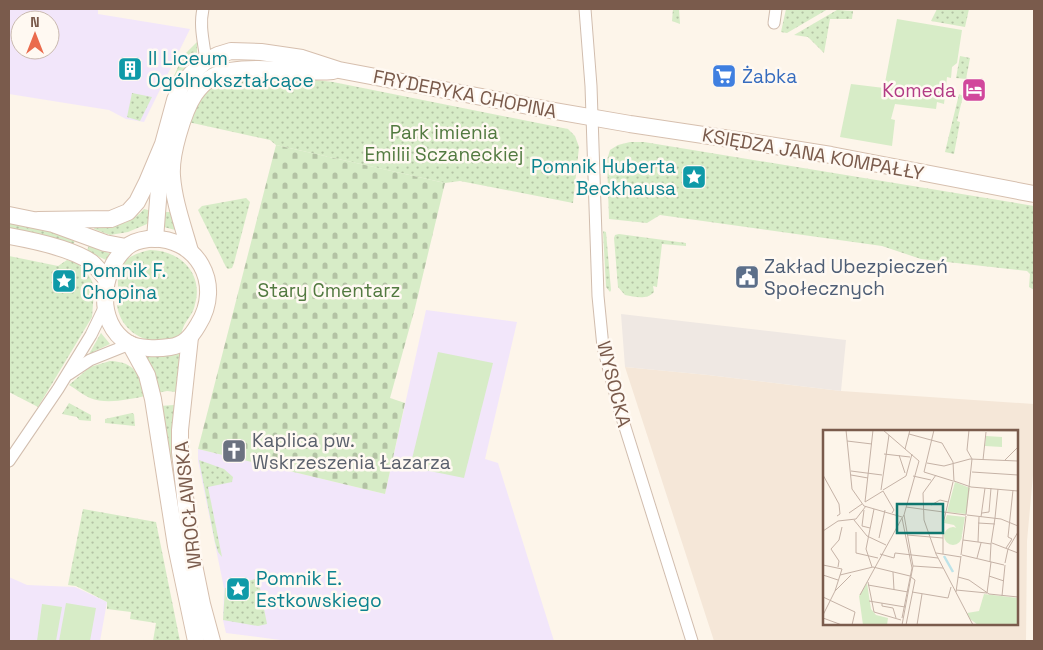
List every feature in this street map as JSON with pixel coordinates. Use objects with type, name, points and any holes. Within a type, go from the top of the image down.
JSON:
[{"type":"street","points":[[38,220],[111,219],[128,212],[143,193],[163,144],[175,100],[181,86],[206,60],[201,28],[203,9]]},
{"type":"street","name":"WYSOCKA","points":[[585,9],[591,86],[598,296],[603,347],[619,408],[692,641]]},
{"type":"street","points":[[774,23],[776,9]]},
{"type":"street","name":"FRYDERYKA CHOPINA","points":[[206,60],[231,51],[261,52],[312,60],[339,70],[591,118]]},
{"type":"street","name":"FRYDERYKA CHOPINA","points":[[190,251],[177,208],[173,187],[172,164],[185,110],[192,97],[207,81],[222,73],[248,70],[312,73],[339,70]]},
{"type":"street","name":"KSIĘDZA JANA KOMPAŁŁY","points":[[591,118],[813,152],[1034,194]]},
{"type":"street","points":[[155,238],[163,144]]},
{"type":"street","points":[[9,215],[38,220],[67,228],[105,243],[126,247]]},
{"type":"street","points":[[9,236],[44,244],[79,256],[91,262],[107,280]]},
{"type":"street","points":[[155,238],[170,241],[190,251],[203,268],[209,289],[205,311],[190,337],[180,345],[144,347],[130,344],[119,336],[108,318],[105,306],[107,280],[113,265],[126,247],[138,241],[155,238]]},
{"type":"street","points":[[9,461],[91,335],[105,306]]},
{"type":"street","name":"WROCŁAWSKA","points":[[190,337],[180,430],[180,452],[191,550],[197,585],[212,641]]},
{"type":"street","points":[[65,376],[90,360],[130,344]]},
{"type":"street","name":"WROCŁAWSKA","points":[[130,344],[147,375],[153,399],[176,546],[196,641]]},
{"type":"shaded area","points":[[9,9],[98,9],[98,14],[190,29],[144,122],[126,119],[109,110],[9,94]]},
{"type":"shaded area","points":[[426,310],[517,322],[485,459],[498,463],[554,641],[288,641],[226,633],[223,620],[224,588],[198,461],[198,449],[385,494]]},
{"type":"shaded area","points":[[621,314],[846,340],[841,391],[625,367]]},
{"type":"shaded area","points":[[625,367],[841,391],[1034,404],[1034,464],[1027,541],[1026,641],[714,641]]},
{"type":"shaded area","points":[[9,577],[27,585],[75,587],[107,602],[100,641],[9,641]]},
{"type":"green space","points":[[673,9],[679,9],[680,24],[672,21]]},
{"type":"green space","points":[[786,9],[828,9],[787,33],[781,32]]},
{"type":"green space","points":[[937,9],[969,9],[965,27],[931,21]]},
{"type":"green space","points":[[837,10],[853,11],[852,19],[830,19],[824,53],[808,37],[794,35]]},
{"type":"green space","points":[[897,19],[962,30],[957,63],[952,67],[951,78],[947,77],[944,104],[937,102],[936,109],[895,104],[891,119],[895,120],[892,146],[840,137],[851,84],[884,88]]},
{"type":"green space","points":[[197,42],[197,54],[175,79],[173,78],[183,56]]},
{"type":"green space","points":[[960,56],[970,58],[966,79],[956,78]]},
{"type":"green space","name":"Park imienia Emilii Sczaneckiej","points":[[283,76],[333,82],[568,129],[575,136],[579,147],[573,203],[460,181],[445,183],[276,145],[270,140],[188,122],[203,91],[225,78]]},
{"type":"green space","points":[[132,93],[152,97],[140,121],[127,117]]},
{"type":"green space","points":[[959,94],[963,96],[957,121],[960,122],[954,154],[945,152]]},
{"type":"green space","points":[[630,142],[644,142],[1034,206],[1034,290],[1029,287],[1030,274],[1027,271],[921,259],[882,246],[660,215],[647,223],[609,219],[607,160],[610,150],[618,145]]},
{"type":"green space","name":"Stary Cmentarz","points":[[276,145],[445,183],[415,308],[390,398],[405,403],[385,494],[198,449]]},
{"type":"green space","points":[[246,198],[250,202],[234,263],[232,268],[228,269],[198,210],[202,206]]},
{"type":"green space","points":[[144,209],[152,211],[151,219],[147,224],[128,232],[110,235],[94,229],[96,225],[122,224],[134,218]]},
{"type":"green space","points":[[162,212],[174,212],[179,231],[160,226]]},
{"type":"green space","points":[[9,222],[42,228],[75,240],[73,246],[32,232],[9,228]]},
{"type":"green space","points":[[603,231],[606,232],[610,292],[606,287]]},
{"type":"green space","points":[[615,235],[686,243],[686,246],[662,244],[657,287],[653,286],[654,292],[651,295],[641,297],[625,295],[618,287],[614,238]]},
{"type":"green space","points":[[89,245],[113,255],[108,261],[87,251]]},
{"type":"green space","points":[[150,250],[171,254],[179,259],[187,265],[196,282],[197,293],[194,307],[178,339],[157,341],[137,335],[127,327],[118,309],[118,276],[120,267],[130,257]]},
{"type":"green space","points":[[9,256],[58,266],[67,260],[77,263],[92,281],[94,291],[92,317],[38,407],[9,392]]},
{"type":"green space","points":[[101,333],[110,344],[89,354]]},
{"type":"green space","points":[[180,352],[176,392],[157,393],[144,355]]},
{"type":"green space","points":[[438,352],[493,363],[464,478],[410,467]]},
{"type":"green space","points":[[110,361],[119,362],[131,367],[141,381],[146,396],[118,401],[97,400],[90,398],[69,385],[90,367]]},
{"type":"green space","points":[[69,403],[91,415],[91,421],[79,420],[77,417],[62,414]]},
{"type":"green space","points":[[174,405],[172,430],[173,459],[167,459],[160,406]]},
{"type":"green space","points":[[134,414],[135,426],[105,423],[105,419]]},
{"type":"green space","points":[[199,460],[224,469],[233,477],[232,482],[208,487],[222,557],[218,552],[215,542]]},
{"type":"green space","points":[[83,509],[156,522],[180,641],[153,641],[156,623],[130,619],[131,612],[107,609],[107,602],[76,586],[68,585]]},
{"type":"green space","points":[[255,579],[259,583],[267,624],[258,626],[223,620],[225,588]]},
{"type":"green space","points":[[66,603],[96,608],[90,641],[59,641]]},
{"type":"green space","points":[[42,604],[62,607],[56,641],[37,641]]},
{"type":"place","name":"II Liceum Ogólnokształcące","points":[[130,69]]},
{"type":"place","name":"Żabka","points":[[724,76]]},
{"type":"place","name":"Komeda","points":[[974,90]]},
{"type":"place","name":"Pomnik Huberta Beckhausa","points":[[694,177]]},
{"type":"place","name":"Zakład Ubezpieczeń Społecznych","points":[[747,277]]},
{"type":"place","name":"Pomnik F. Chopina","points":[[64,281]]},
{"type":"place","name":"Kaplica pw. Wskrzeszenia Łazarza","points":[[234,451]]},
{"type":"place","name":"Pomnik E. Estkowskiego","points":[[238,589]]}]
